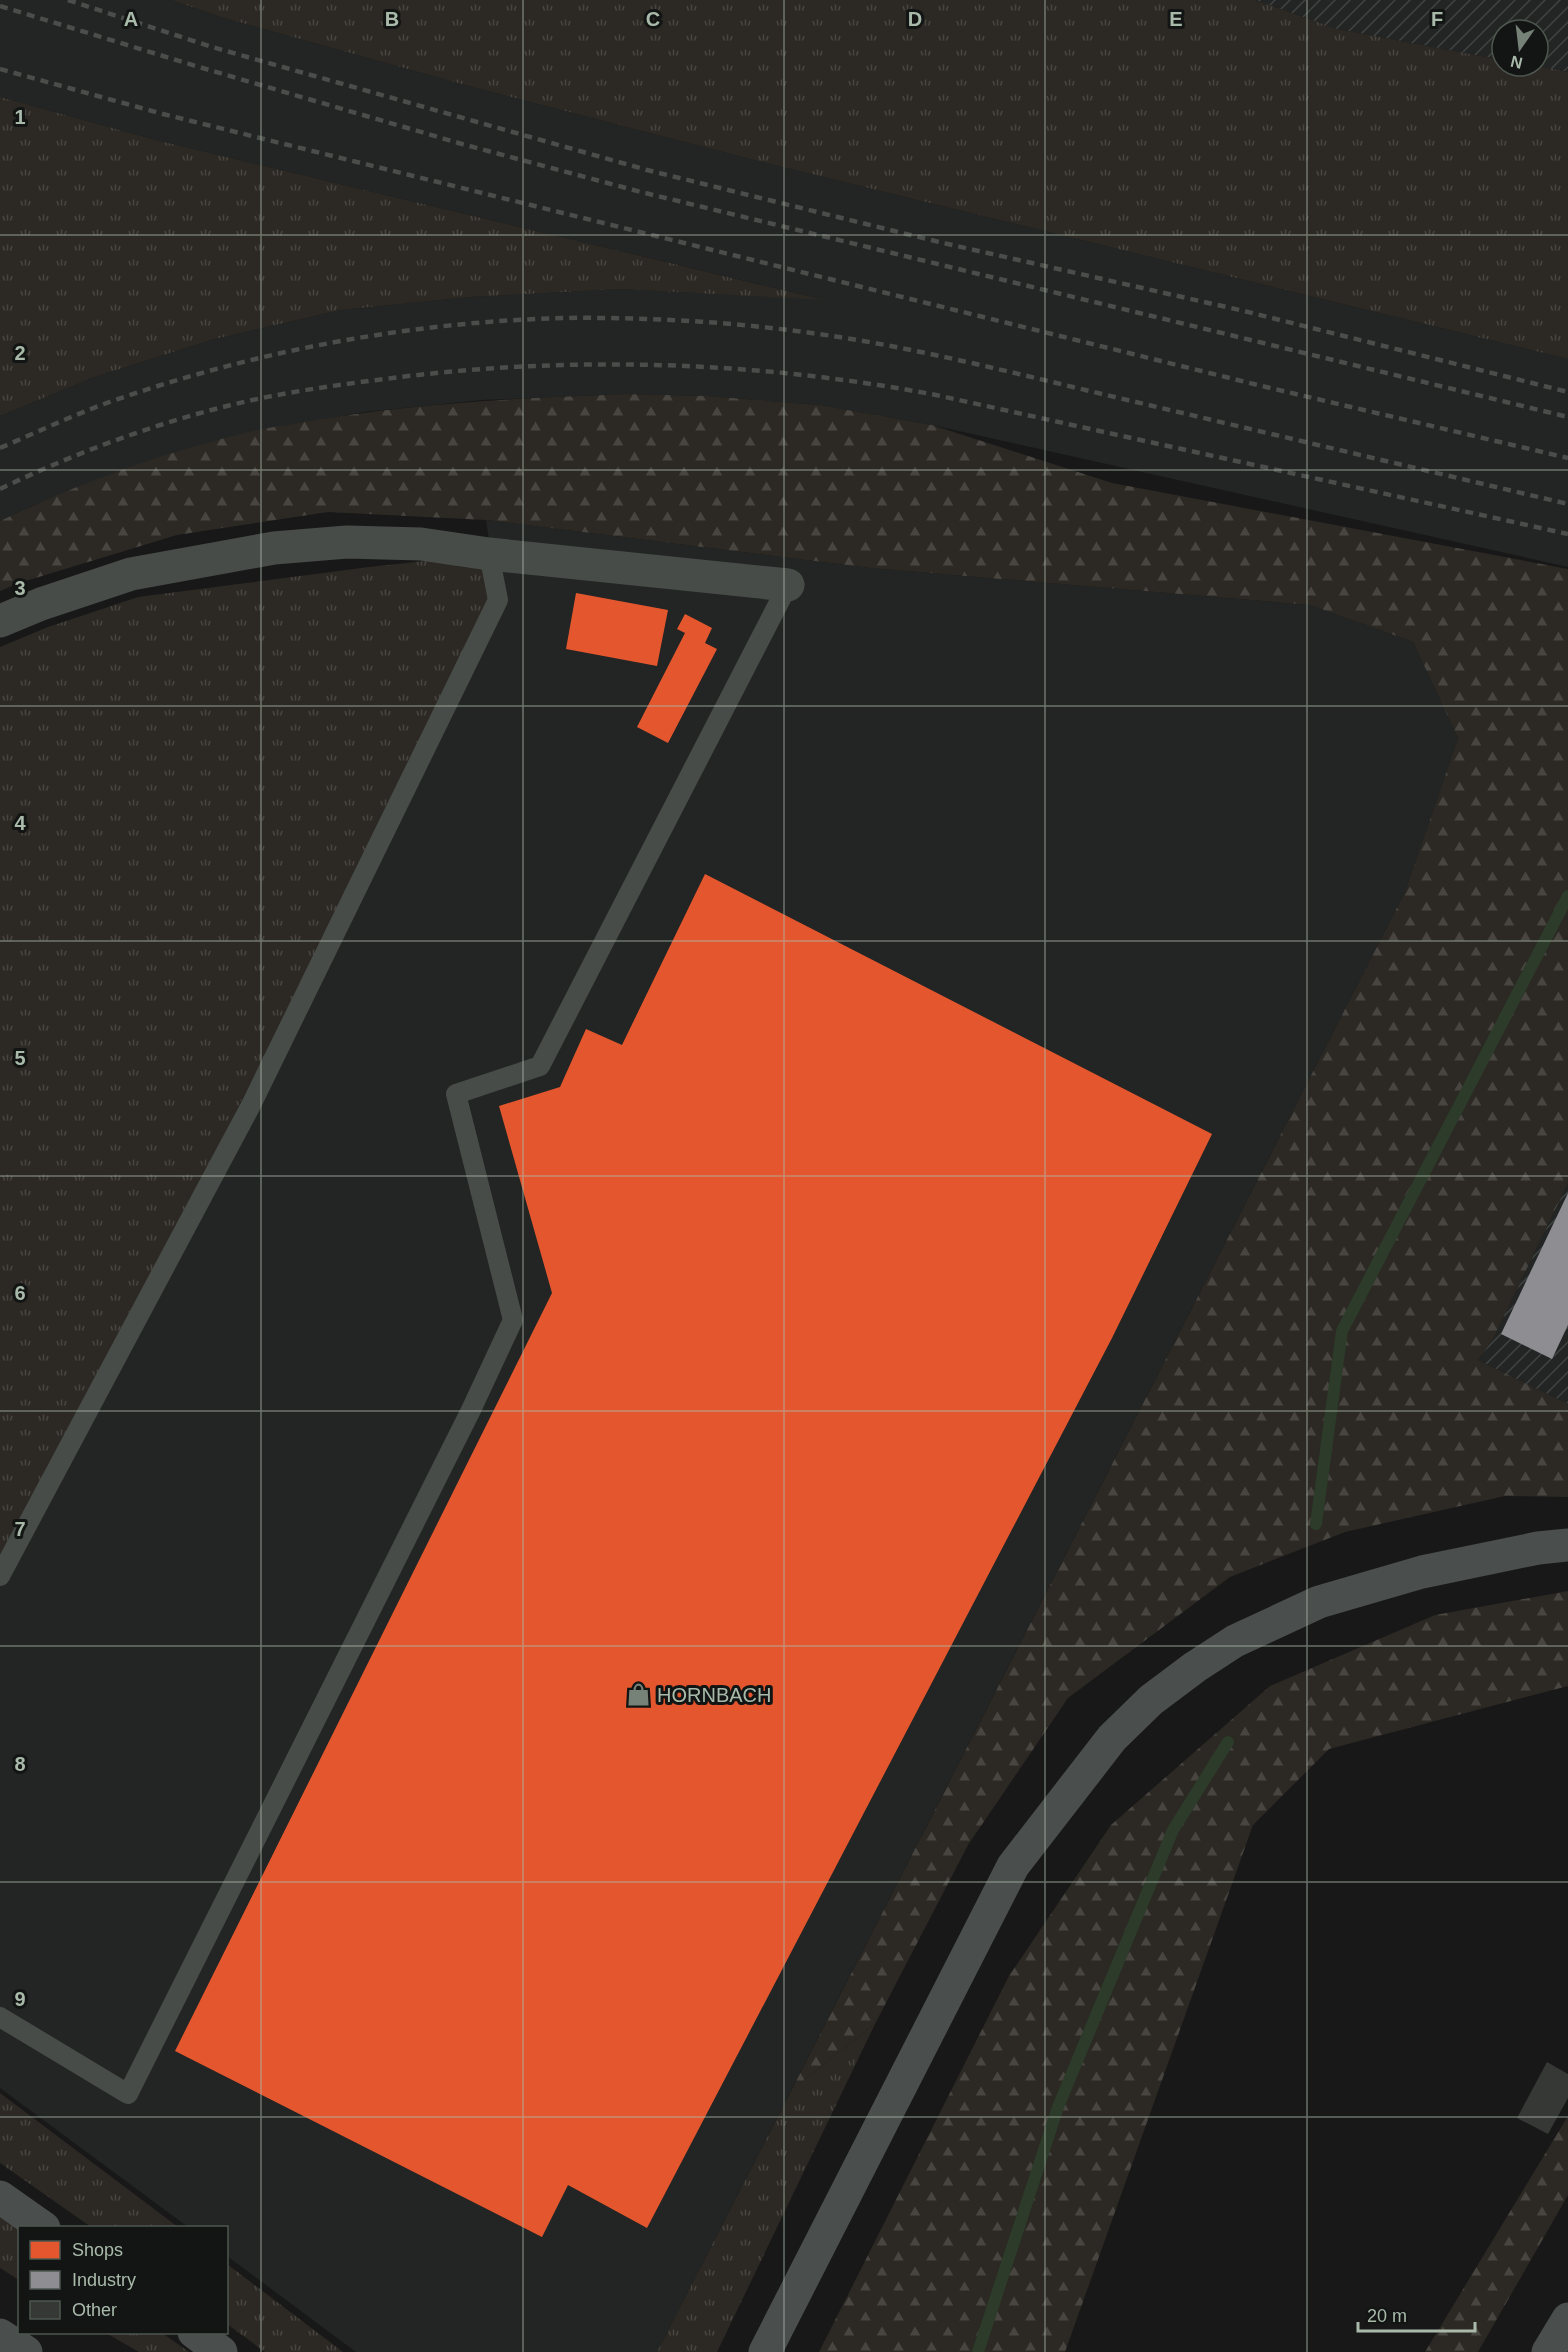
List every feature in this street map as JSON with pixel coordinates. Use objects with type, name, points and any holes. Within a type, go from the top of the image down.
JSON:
[{"type":"main road","points":[[765,2352],[1013,1866],[1112,1737],[1151,1700],[1195,1667],[1235,1641],[1318,1602],[1422,1572],[1538,1548],[1568,1545]]},
{"type":"main road","points":[[0,2197],[41,2226]]},
{"type":"main road","points":[[1548,2352],[1568,2319]]},
{"type":"main road","points":[[197,2334],[221,2352]]},
{"type":"main road","points":[[0,2335],[26,2352]]},
{"type":"street","points":[[0,621],[41,604],[131,574],[274,548],[347,542],[421,544],[489,554],[788,585]]},
{"type":"lane","points":[[0,1576],[250,1105],[498,600],[489,554]]},
{"type":"lane","points":[[0,2017],[128,2094],[471,1410],[513,1320],[456,1094],[540,1066],[788,585]]},
{"type":"shaded area","points":[[0,0],[171,0],[221,17],[476,88],[754,160],[1568,359],[1568,567],[932,425],[820,405],[707,396],[627,394],[482,400],[364,412],[249,432],[140,464],[36,504],[0,521],[0,416],[92,378],[211,340],[341,310],[470,297],[622,289],[821,299],[156,140],[0,97]]},
{"type":"shaded area","points":[[1255,0],[1568,0],[1568,72],[1550,69],[1550,18],[1490,18],[1490,58],[1337,29]]},
{"type":"shaded area","points":[[486,520],[871,568],[1310,605],[1413,642],[1458,738],[1405,892],[657,2352],[356,2352],[228,2257],[228,2226],[187,2226],[0,2088],[0,1576],[498,600]]},
{"type":"shaded area","points":[[1568,1183],[1568,1404],[1478,1360],[1493,1339]]},
{"type":"green space","points":[[171,0],[1255,0],[1337,29],[1490,58],[1490,78],[1550,78],[1550,69],[1568,72],[1568,359],[754,160],[476,88],[221,17]]},
{"type":"green space","points":[[0,97],[156,140],[825,300],[622,289],[470,297],[341,310],[211,340],[92,378],[0,416]]},
{"type":"green space","points":[[627,394],[707,396],[820,405],[932,425],[1112,483],[1568,569],[1568,1183],[1493,1339],[1478,1360],[1568,1404],[1568,1497],[1505,1496],[1345,1532],[1230,1577],[1068,1698],[968,1845],[875,2024],[792,2089],[1405,892],[1458,738],[1413,642],[1310,605],[871,568],[486,520],[328,512],[177,535],[19,583],[0,591],[0,521],[90,482],[184,449],[263,429],[389,410],[508,400]]},
{"type":"green space","points":[[489,554],[498,600],[0,1572],[0,647],[48,627],[138,597]]},
{"type":"green space","points":[[1568,1591],[1568,1686],[1329,1749],[1253,1825],[1065,2352],[819,2352],[1009,1976],[1111,1825],[1270,1686],[1435,1615]]},
{"type":"green space","points":[[875,2024],[717,2352],[657,2352],[792,2089]]},
{"type":"green space","points":[[0,2093],[177,2226],[90,2226],[0,2163]]},
{"type":"green space","points":[[1568,2116],[1568,2195],[1478,2352],[1425,2352]]},
{"type":"green space","points":[[0,2216],[18,2229],[18,2279],[0,2268]]},
{"type":"green space","points":[[228,2265],[343,2352],[265,2352],[228,2325]]},
{"type":"green space","points":[[108,2334],[163,2334],[189,2352],[139,2352]]},
{"type":"building: Shops","points":[[576,593],[668,610],[657,666],[566,649]]},
{"type":"building: Shops","points":[[685,614],[712,628],[705,643],[717,649],[668,743],[637,727],[685,633],[677,629]]},
{"type":"building: Shops","name":"HORNBACH","points":[[705,874],[1212,1134],[1112,1338],[647,2228],[568,2185],[542,2237],[175,2051],[552,1293],[499,1106],[560,1087],[586,1029],[622,1045]]},
{"type":"building: Industry","points":[[1568,1193],[1568,1325],[1552,1359],[1501,1334]]},
{"type":"building: Other","points":[[1547,2062],[1568,2074],[1568,2098],[1548,2134],[1517,2118]]},
{"type":"waterway","points":[[1316,1524],[1342,1331],[1568,896]]},
{"type":"waterway","points":[[978,2352],[1058,2107],[1173,1830],[1228,1742]]},
{"type":"railway","points":[[68,0],[212,47],[647,170],[939,242],[1244,311],[1568,392]]},
{"type":"railway","points":[[0,6],[462,144],[641,192],[1568,417]]},
{"type":"railway","points":[[0,69],[163,114],[1266,387],[1568,458]]},
{"type":"railway","points":[[0,448],[91,409],[159,386],[216,369],[330,343],[388,333],[505,321],[563,318],[650,319],[709,322],[796,331],[882,344],[1010,372],[1568,504]]},
{"type":"railway","points":[[0,489],[57,463],[144,430],[270,396],[447,372],[517,367],[657,365],[797,374],[936,395],[1568,534]]},
{"type":"place","name":"HORNBACH","points":[[639,1695]]}]
